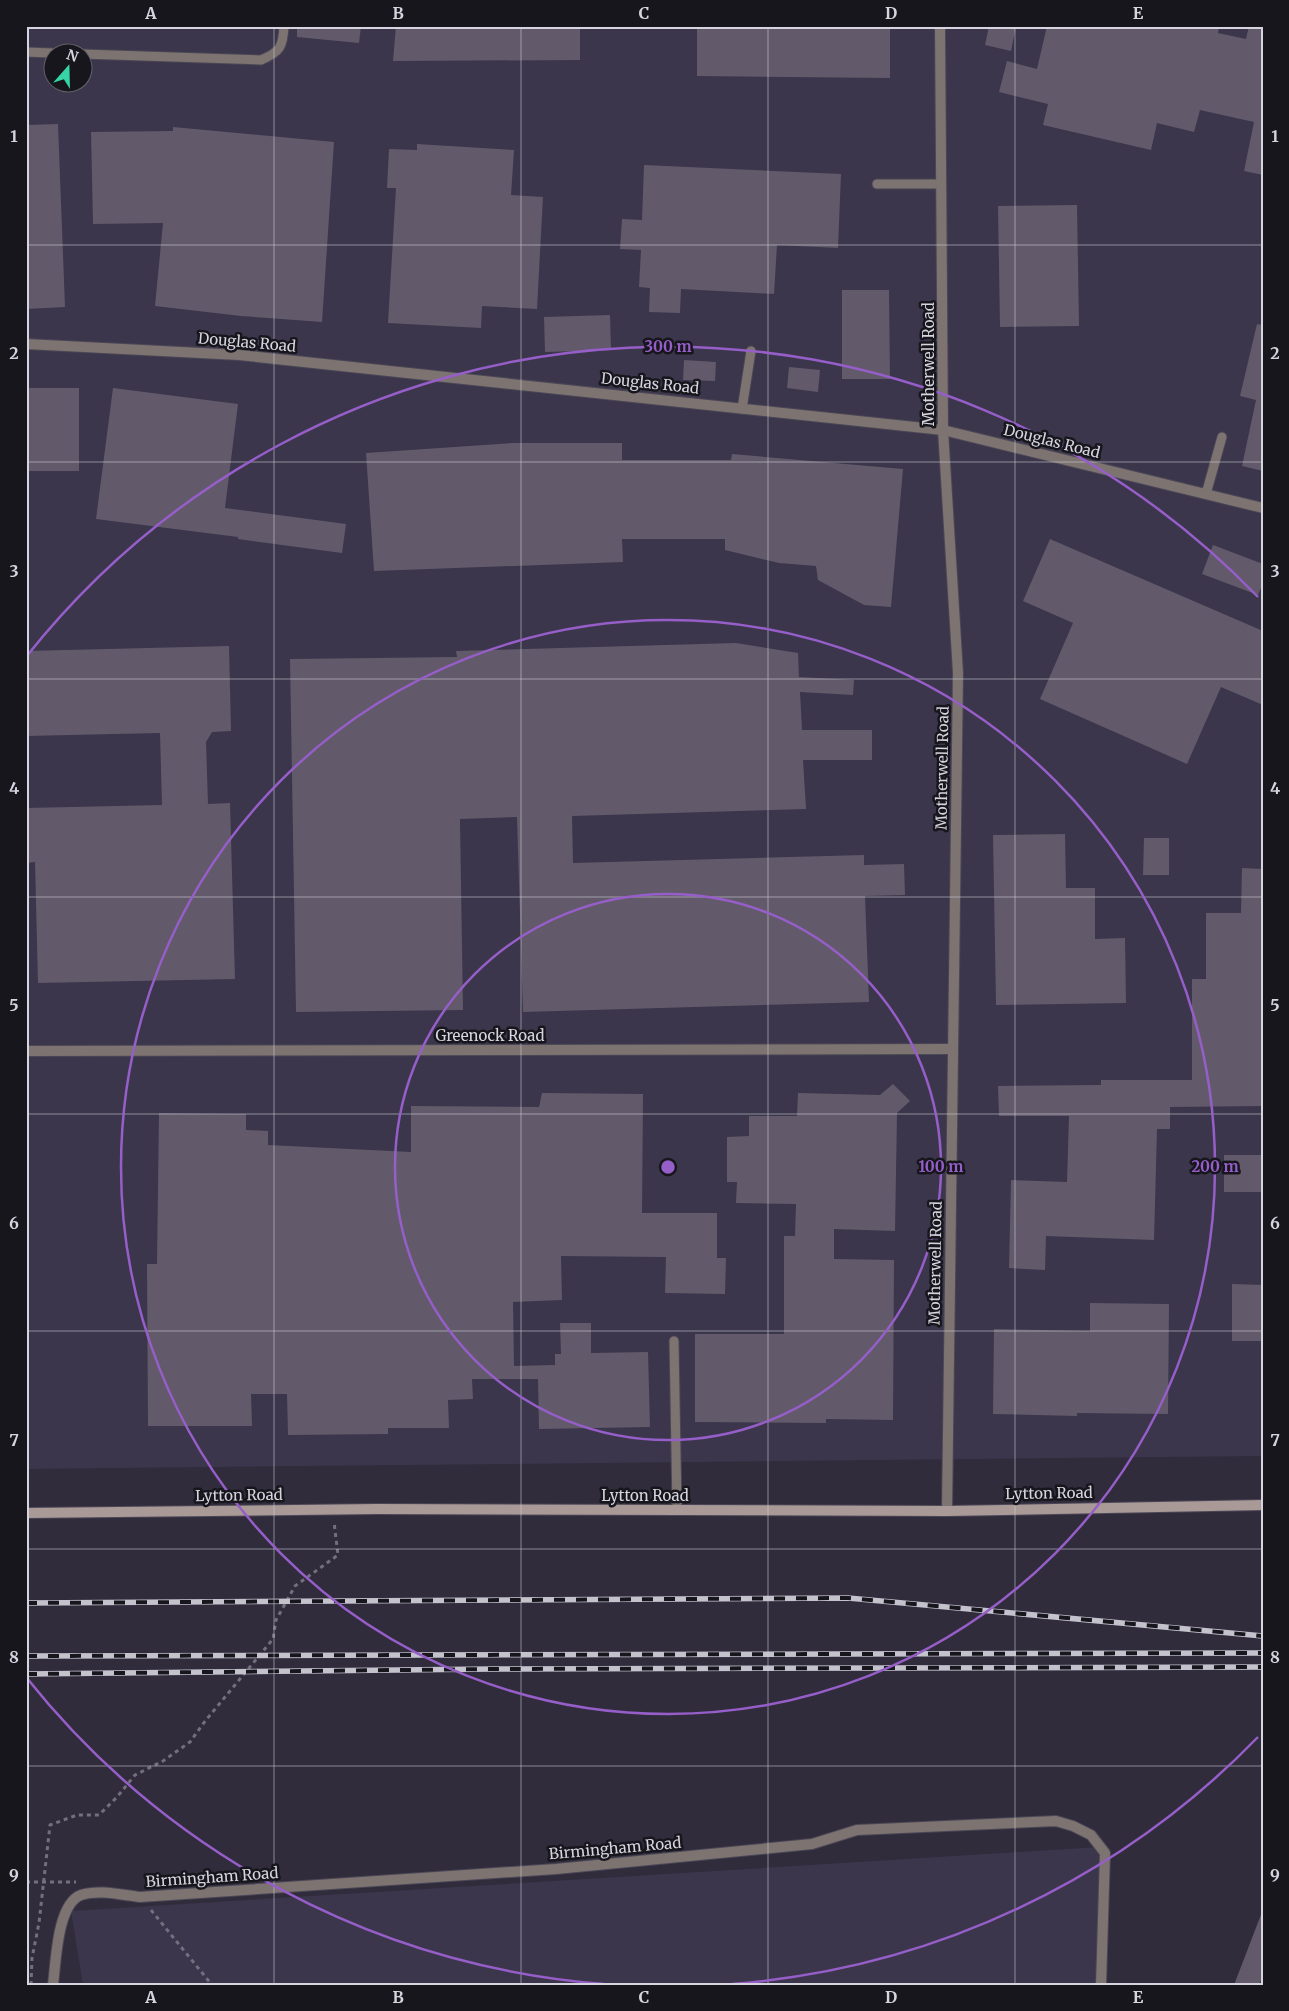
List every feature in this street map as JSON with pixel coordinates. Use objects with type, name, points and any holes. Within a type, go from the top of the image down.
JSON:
[{"type":"main road","name":"Lytton Road","points":[[26,1513],[332,1509],[947,1510],[1263,1505]]},
{"type":"street","name":"Motherwell Road","points":[[940,26],[943,430],[958,674],[947,1510]]},
{"type":"street","name":"Douglas Road","points":[[26,344],[239,355],[943,430],[1263,508]]},
{"type":"street","name":"Greenock Road","points":[[26,1051],[953,1049]]},
{"type":"street","name":"Birmingham Road","points":[[53,1985],[62,1920],[69,1906],[80,1895],[101,1893],[140,1897],[556,1869],[812,1844],[857,1830],[1056,1821],[1074,1826],[1091,1835],[1105,1854],[1101,1985]]},
{"type":"lane","points":[[92,54],[261,60],[276,54],[284,39],[284,26]]},
{"type":"lane","points":[[26,52],[42,53]]},
{"type":"lane","points":[[877,184],[941,184]]},
{"type":"lane","points":[[742,408],[751,351]]},
{"type":"lane","points":[[1206,494],[1222,437]]},
{"type":"lane","points":[[674,1342],[677,1510]]},
{"type":"path","points":[[31,1985],[32,1958],[39,1923],[42,1882],[50,1825],[77,1816],[99,1815],[135,1775],[163,1760],[190,1742],[273,1640],[276,1620],[295,1586],[338,1555],[332,1509]]},
{"type":"path","points":[[26,1882],[80,1882]]},
{"type":"path","points":[[140,1897],[212,1985]]},
{"type":"shaded area","points":[[26,26],[1263,26],[1263,1456],[26,1469]]},
{"type":"shaded area","points":[[1100,1847],[1098,1985],[83,1985],[71,1911]]},
{"type":"building","points":[[297,26],[361,26],[359,43],[297,37]]},
{"type":"building","points":[[396,26],[580,26],[580,60],[393,61]]},
{"type":"building","points":[[697,26],[890,26],[890,78],[697,76]]},
{"type":"building","points":[[989,26],[1016,26],[1011,51],[985,45]]},
{"type":"building","points":[[1047,26],[1219,26],[1218,33],[1246,39],[1249,26],[1263,26],[1263,175],[1244,171],[1254,122],[1200,110],[1194,132],[1157,123],[1151,150],[1043,125],[1048,104],[999,92],[1007,61],[1037,69]]},
{"type":"building","points":[[58,124],[65,307],[26,309],[26,125]]},
{"type":"building","points":[[173,127],[334,142],[322,322],[241,316],[155,306],[163,223],[93,224],[91,132],[173,131]]},
{"type":"building","points":[[417,144],[514,150],[511,195],[543,197],[537,309],[482,306],[481,328],[388,323],[396,188],[387,188],[389,149],[417,150]]},
{"type":"building","points":[[644,165],[841,174],[838,248],[777,245],[774,294],[681,289],[680,313],[649,312],[650,288],[639,287],[641,250],[620,249],[622,219],[642,220]]},
{"type":"building","points":[[1077,205],[1079,326],[1000,327],[998,206]]},
{"type":"building","points":[[842,290],[889,290],[890,379],[842,379]]},
{"type":"building","points":[[610,315],[611,350],[545,352],[544,317]]},
{"type":"building","points":[[1257,324],[1263,325],[1263,471],[1242,466],[1256,400],[1240,396]]},
{"type":"building","points":[[684,360],[716,362],[715,381],[683,380]]},
{"type":"building","points":[[789,367],[820,370],[818,392],[787,388]]},
{"type":"building","points":[[26,388],[79,388],[79,471],[26,471]]},
{"type":"building","points":[[113,388],[238,404],[225,508],[346,524],[342,553],[238,539],[238,537],[96,519]]},
{"type":"building","points":[[513,443],[622,443],[622,460],[731,460],[732,454],[903,469],[891,607],[864,605],[818,580],[816,566],[779,563],[725,550],[725,539],[622,539],[623,562],[374,571],[366,453]]},
{"type":"building","points":[[1050,539],[1263,631],[1263,705],[1221,687],[1187,764],[1040,699],[1073,623],[1023,601]]},
{"type":"building","points":[[1213,545],[1263,564],[1263,583],[1258,595],[1202,574]]},
{"type":"building","points":[[736,643],[798,653],[799,677],[854,680],[853,695],[800,692],[802,730],[872,730],[872,760],[803,760],[806,809],[572,816],[573,863],[864,855],[864,865],[904,864],[905,895],[865,896],[869,1002],[523,1012],[517,817],[460,819],[463,1010],[296,1012],[290,659],[457,657],[456,651]]},
{"type":"building","points":[[229,646],[231,731],[212,732],[206,742],[208,804],[230,803],[235,979],[38,983],[35,862],[26,863],[26,808],[162,805],[160,733],[26,736],[26,651]]},
{"type":"building","points":[[1065,834],[1066,888],[1095,888],[1095,939],[1125,938],[1126,1003],[996,1005],[993,835]]},
{"type":"building","points":[[1144,838],[1169,838],[1169,875],[1143,875]]},
{"type":"building","points":[[1242,868],[1263,869],[1263,1106],[1170,1107],[1170,1129],[1157,1129],[1154,1240],[1046,1236],[1045,1270],[1009,1268],[1011,1180],[1067,1182],[1069,1116],[999,1116],[998,1086],[1101,1085],[1101,1080],[1192,1080],[1192,979],[1206,979],[1206,913],[1241,913]]},
{"type":"building","points":[[893,1084],[910,1101],[897,1113],[895,1231],[834,1229],[834,1259],[894,1260],[893,1420],[826,1419],[826,1423],[695,1422],[695,1334],[784,1334],[784,1236],[795,1236],[796,1204],[736,1203],[737,1182],[727,1182],[727,1137],[749,1136],[749,1116],[797,1116],[798,1093],[880,1095]]},
{"type":"building","points":[[542,1093],[643,1094],[642,1213],[717,1213],[717,1258],[726,1258],[725,1294],[665,1293],[666,1257],[561,1256],[562,1300],[513,1302],[514,1366],[555,1365],[555,1354],[561,1354],[560,1323],[591,1323],[591,1353],[648,1352],[650,1427],[539,1429],[538,1379],[472,1379],[473,1399],[448,1400],[449,1428],[388,1428],[388,1434],[288,1435],[287,1394],[251,1394],[252,1426],[148,1426],[147,1264],[157,1264],[159,1113],[246,1114],[246,1130],[268,1131],[268,1145],[411,1152],[411,1106],[539,1107]]},
{"type":"building","points":[[1224,1155],[1263,1155],[1263,1192],[1224,1192]]},
{"type":"building","points":[[1232,1284],[1263,1285],[1263,1341],[1232,1341]]},
{"type":"building","points":[[1090,1303],[1169,1304],[1168,1414],[1077,1413],[1077,1416],[993,1414],[994,1329],[1090,1331]]},
{"type":"building","points":[[1262,1912],[1263,1976],[1259,1985],[1234,1985]]},
{"type":"railway","points":[[26,1603],[848,1598],[1263,1636]]},
{"type":"railway","points":[[26,1656],[1263,1653]]},
{"type":"railway","points":[[26,1674],[493,1669],[1263,1667]]}]
